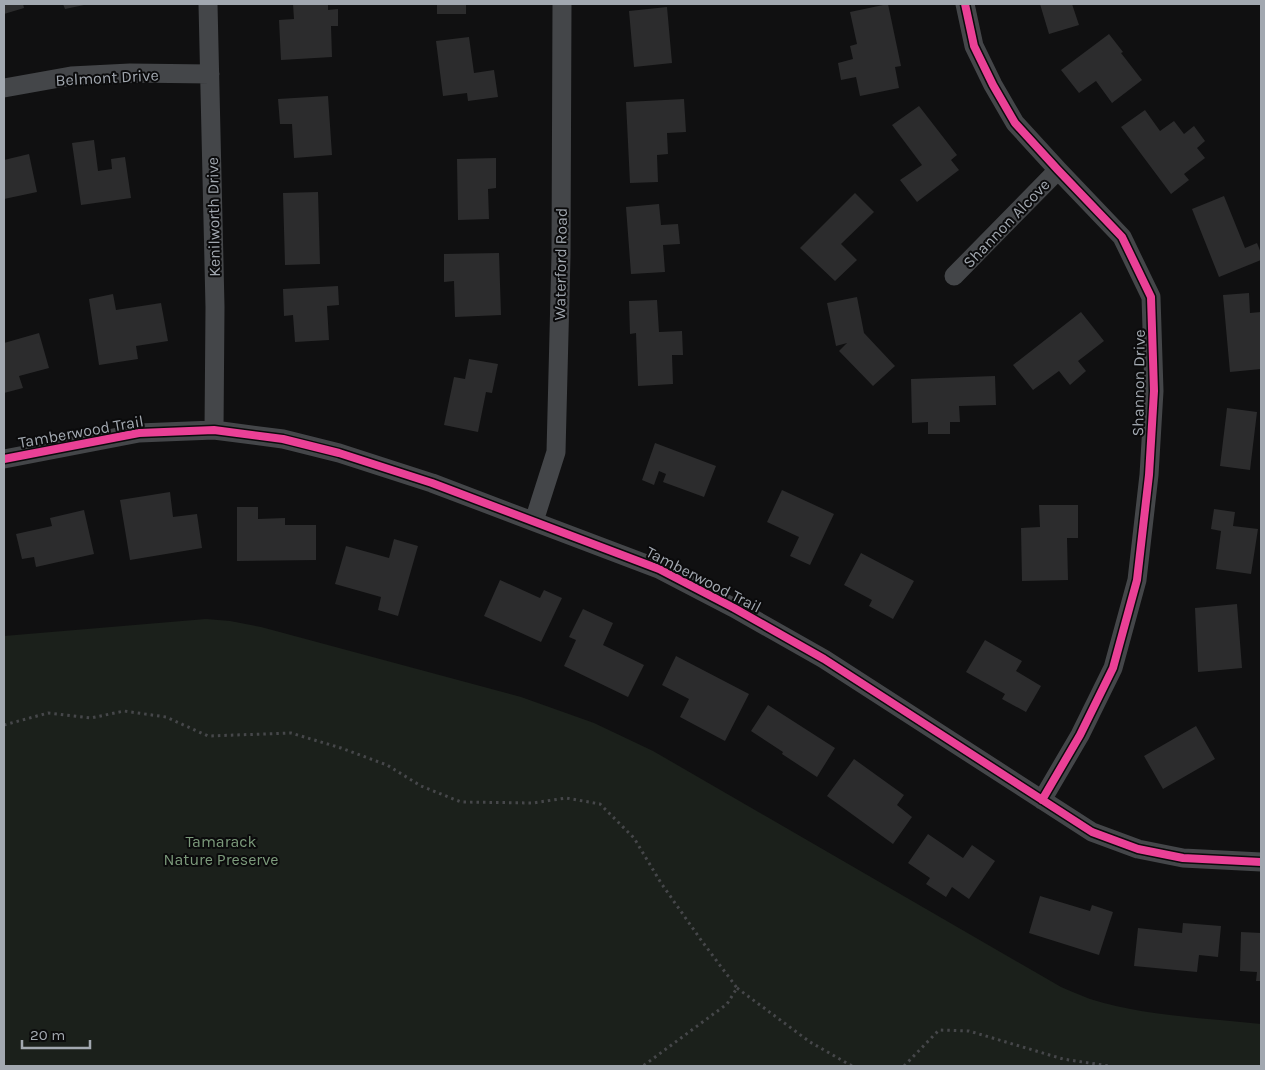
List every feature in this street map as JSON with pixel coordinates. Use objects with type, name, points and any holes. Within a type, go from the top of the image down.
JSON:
[{"type":"street","name":"Kenilworth Drive","points":[[208,4],[215,307],[214,430]]},
{"type":"street","name":"Waterford Road","points":[[534,521],[556,452],[561,255],[562,4]]},
{"type":"street","name":"Shannon Drive","points":[[965,4],[974,46],[993,85],[1015,123],[1122,237],[1151,297],[1154,391],[1149,475],[1138,580],[1113,668],[1080,735],[1042,800]]},
{"type":"street","name":"Belmont Drive","points":[[4,88],[71,76],[130,73],[210,74]]},
{"type":"street","name":"Shannon Alcove","points":[[954,276],[1058,170]]},
{"type":"street","name":"Tamberwood Trail","points":[[4,458],[139,433],[214,430],[283,438],[432,482],[659,569],[734,608],[824,659],[1092,832],[1138,849],[1183,858],[1261,862]]},
{"type":"path","points":[[4,725],[48,713],[91,718],[124,711],[166,717],[208,736],[290,733],[387,764],[420,786],[461,802],[533,802],[566,798],[600,804],[634,838],[661,883],[737,988],[810,1042],[852,1066]]},
{"type":"path","points":[[643,1066],[727,1004],[737,988]]},
{"type":"path","points":[[904,1066],[939,1030],[969,1031],[1063,1059],[1109,1066]]},
{"type":"green space","name":"Tamarack Nature Preserve","points":[[206,619],[261,627],[521,697],[594,723],[653,751],[1061,987],[1111,1005],[1153,1013],[1261,1024],[1261,1066],[4,1066],[4,636]]},
{"type":"building","points":[[4,4],[23,4],[24,8],[4,14]]},
{"type":"building","points":[[63,4],[84,4],[84,5],[65,9]]},
{"type":"building","points":[[293,4],[328,4],[328,10],[338,9],[338,26],[331,26],[332,57],[281,60],[279,20],[294,19]]},
{"type":"building","points":[[437,4],[466,4],[466,14],[437,14]]},
{"type":"building","points":[[888,4],[901,66],[895,67],[899,88],[860,96],[856,77],[841,80],[838,63],[853,59],[850,46],[857,44],[850,12]]},
{"type":"building","points":[[1040,4],[1072,4],[1079,25],[1049,34]]},
{"type":"building","points":[[667,7],[672,63],[634,67],[629,11]]},
{"type":"building","points":[[1109,34],[1142,80],[1112,103],[1096,81],[1079,93],[1061,70]]},
{"type":"building","points":[[469,37],[474,73],[494,70],[498,97],[468,101],[467,93],[443,96],[436,41]]},
{"type":"building","points":[[328,96],[332,155],[294,158],[292,124],[280,124],[278,99]]},
{"type":"building","points":[[684,99],[686,132],[667,133],[668,154],[657,155],[658,182],[630,183],[626,102]]},
{"type":"building","points":[[919,106],[957,155],[951,160],[959,170],[917,202],[900,180],[922,165],[892,125]]},
{"type":"building","points":[[1145,110],[1160,131],[1174,121],[1184,134],[1194,126],[1205,141],[1197,148],[1205,158],[1184,174],[1189,180],[1171,194],[1121,127]]},
{"type":"building","points":[[94,140],[98,171],[112,169],[111,159],[125,157],[131,198],[81,205],[72,143]]},
{"type":"building","points":[[29,154],[37,192],[4,199],[4,160]]},
{"type":"building","points":[[496,158],[496,188],[488,189],[489,219],[458,220],[457,159]]},
{"type":"building","points":[[318,192],[320,264],[285,265],[283,193]]},
{"type":"building","points":[[855,193],[874,212],[841,244],[857,260],[835,281],[800,248]]},
{"type":"building","points":[[1224,196],[1245,248],[1257,243],[1261,253],[1261,260],[1219,277],[1192,209]]},
{"type":"building","points":[[659,204],[661,225],[678,224],[680,244],[663,245],[665,272],[631,274],[626,207]]},
{"type":"building","points":[[499,253],[501,315],[455,317],[454,281],[444,282],[444,254]]},
{"type":"building","points":[[338,286],[339,305],[327,306],[329,340],[295,342],[293,315],[284,316],[283,289]]},
{"type":"building","points":[[1249,293],[1250,313],[1261,312],[1261,369],[1230,372],[1223,295]]},
{"type":"building","points":[[113,294],[116,310],[161,303],[168,341],[136,346],[138,359],[99,365],[89,299]]},
{"type":"building","points":[[857,297],[864,333],[895,366],[873,386],[839,351],[847,343],[836,346],[827,303]]},
{"type":"building","points":[[657,300],[659,332],[682,331],[683,355],[672,355],[673,384],[638,386],[636,333],[630,334],[629,301]]},
{"type":"building","points":[[1081,312],[1104,341],[1078,361],[1086,371],[1070,385],[1059,371],[1033,390],[1013,365]]},
{"type":"building","points":[[39,333],[49,368],[19,376],[23,388],[4,393],[4,343]]},
{"type":"building","points":[[469,359],[498,364],[492,393],[486,392],[478,432],[444,425],[454,377],[465,379]]},
{"type":"building","points":[[995,376],[996,405],[959,406],[960,422],[950,422],[950,434],[928,434],[928,422],[912,423],[911,379]]},
{"type":"building","points":[[1227,408],[1257,412],[1250,470],[1220,466]]},
{"type":"building","points":[[655,443],[716,466],[704,497],[663,482],[666,474],[659,471],[654,485],[642,480]]},
{"type":"building","points":[[782,490],[834,514],[810,565],[790,556],[799,537],[767,522]]},
{"type":"building","points":[[170,492],[173,517],[197,514],[202,548],[130,560],[120,500]]},
{"type":"building","points":[[1039,505],[1078,505],[1078,538],[1067,538],[1068,580],[1022,581],[1021,528],[1040,527]]},
{"type":"building","points":[[237,507],[258,507],[258,519],[285,518],[285,525],[316,525],[316,560],[237,561]]},
{"type":"building","points":[[1214,509],[1235,512],[1233,526],[1258,529],[1251,574],[1216,569],[1221,531],[1211,529]]},
{"type":"building","points":[[84,510],[94,554],[36,567],[34,557],[22,559],[16,534],[52,526],[50,518]]},
{"type":"building","points":[[394,539],[418,546],[398,616],[378,610],[381,597],[335,584],[346,546],[389,558]]},
{"type":"building","points":[[861,553],[914,581],[893,619],[869,606],[872,600],[844,585]]},
{"type":"building","points":[[500,580],[540,598],[544,590],[562,598],[541,642],[484,616]]},
{"type":"building","points":[[1237,604],[1242,668],[1198,672],[1195,608]]},
{"type":"building","points":[[583,609],[613,623],[603,645],[644,665],[628,697],[564,666],[576,640],[569,637]]},
{"type":"building","points":[[985,640],[1022,661],[1016,671],[1041,686],[1026,712],[1002,699],[1005,694],[966,672]]},
{"type":"building","points":[[676,656],[749,694],[725,741],[680,717],[689,699],[662,685]]},
{"type":"building","points":[[768,705],[835,748],[817,777],[751,731]]},
{"type":"building","points":[[1196,726],[1215,759],[1163,789],[1144,756]]},
{"type":"building","points":[[854,759],[904,795],[897,805],[912,817],[893,844],[827,796]]},
{"type":"building","points":[[928,834],[963,858],[972,845],[995,861],[969,899],[952,887],[946,897],[926,884],[930,878],[908,863]]},
{"type":"building","points":[[1040,896],[1090,911],[1092,905],[1113,912],[1099,955],[1029,933]]},
{"type":"building","points":[[1183,923],[1221,926],[1218,957],[1199,955],[1197,972],[1134,966],[1138,928],[1182,933]]},
{"type":"building","points":[[1241,932],[1261,933],[1261,981],[1256,981],[1257,972],[1240,971]]},
{"type":"cycle path","points":[[965,4],[974,46],[993,85],[1015,123],[1122,237],[1151,297],[1154,391],[1149,475],[1137,580],[1113,668],[1080,735],[1042,800]]},
{"type":"cycle path","points":[[4,459],[139,433],[214,430],[283,439],[339,453],[432,483],[659,569],[734,608],[824,659],[1092,832],[1138,849],[1183,858],[1261,862]]}]
